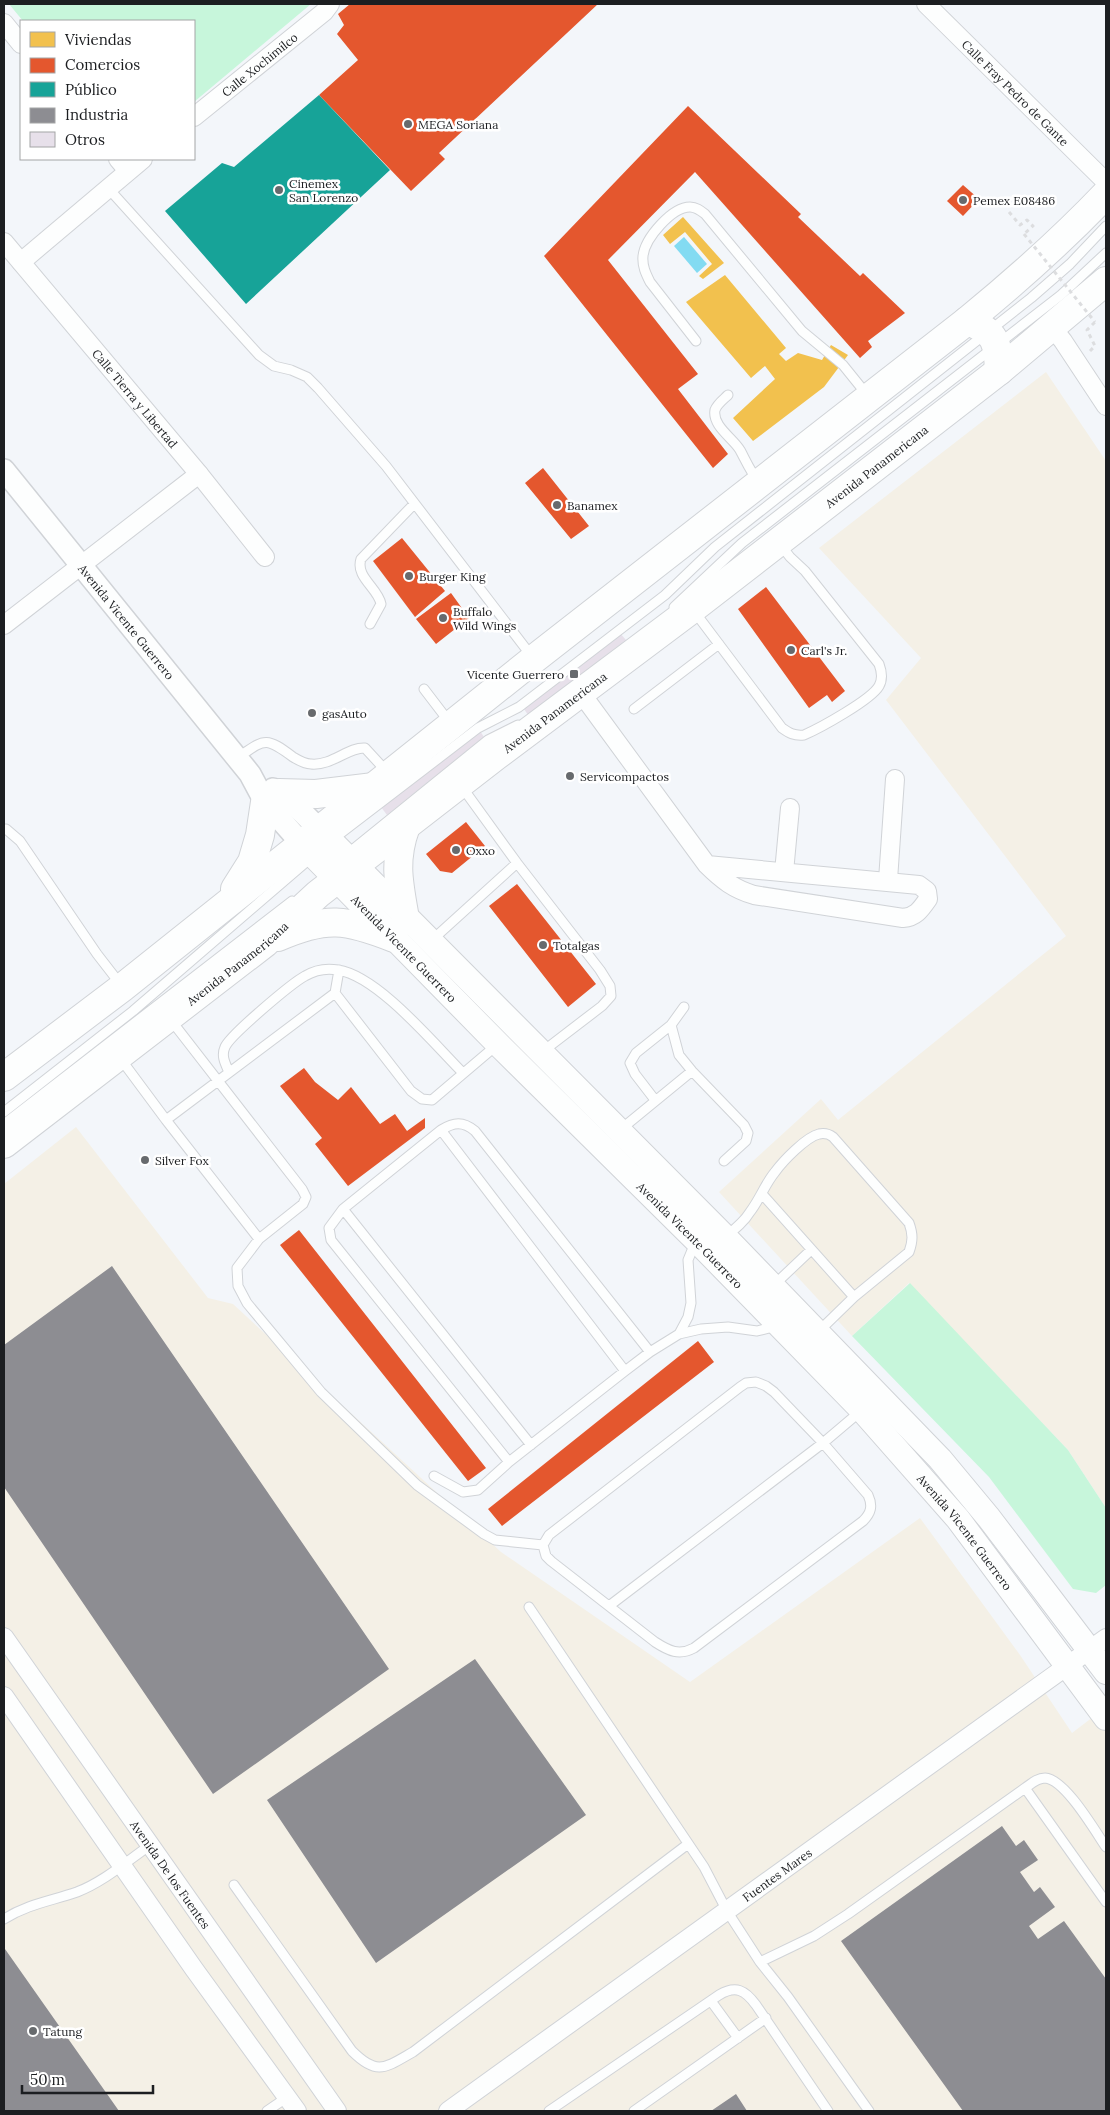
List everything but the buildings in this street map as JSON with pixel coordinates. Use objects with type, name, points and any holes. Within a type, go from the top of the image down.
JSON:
[{"type":"main road","name":"Avenida Panamericana","points":[[4,1144],[265,943],[383,781],[534,659],[870,398],[984,332],[1029,269],[1074,228],[1106,194]]},
{"type":"main road","name":"Avenida Panamericana","points":[[4,1078],[123,987],[226,904],[329,857],[406,826],[779,542],[999,371],[1106,282]]},
{"type":"main road","points":[[984,332],[999,371]]},
{"type":"main road","points":[[226,904],[252,862],[272,798],[316,794],[383,781]]},
{"type":"main road","points":[[404,913],[398,878],[397,855],[406,826]]},
{"type":"main road","name":"Avenida Vicente Guerrero","points":[[329,857],[404,913],[818,1332],[965,1488],[1098,1643],[1106,1672]]},
{"type":"main road","name":"Avenida Vicente Guerrero","points":[[329,857],[394,938],[696,1240],[862,1410],[958,1519],[1106,1718]]},
{"type":"main road","points":[[265,943],[303,926],[328,922],[364,926],[394,938]]},
{"type":"street","name":"Calle Fray Pedro de Gante","points":[[926,4],[1106,182]]},
{"type":"street","name":"Calle Xochimilco","points":[[195,116],[327,8]]},
{"type":"street","points":[[4,23],[20,43]]},
{"type":"street","points":[[21,262],[108,188],[123,165],[140,160]]},
{"type":"street","name":"Calle Tierra y Libertad","points":[[4,242],[199,474],[265,557]]},
{"type":"street","points":[[1052,327],[1106,406]]},
{"type":"street","name":"Avenida Vicente Guerrero","points":[[4,470],[243,766],[329,857]]},
{"type":"street","points":[[4,625],[80,564],[199,474]]},
{"type":"street","points":[[581,693],[707,865],[724,882],[738,890],[763,896],[903,918],[917,913],[928,899],[928,891],[919,885],[888,880],[707,865]]},
{"type":"street","points":[[888,880],[895,779]]},
{"type":"street","points":[[784,872],[790,808]]},
{"type":"street","name":"Avenida De los Fuentes","points":[[4,1637],[337,2111]]},
{"type":"street","name":"Fuentes Mares","points":[[448,2111],[1098,1643]]},
{"type":"street","points":[[4,1696],[121,1865],[292,2104]]},
{"type":"lane","points":[[108,188],[259,355],[274,366],[291,370],[307,377],[318,388],[386,466],[534,659]]},
{"type":"lane","points":[[696,341],[650,282],[645,273],[643,262],[643,253],[654,233],[671,215],[680,209],[690,207],[697,208],[705,214],[802,331],[843,364],[870,398]]},
{"type":"lane","points":[[329,857],[478,728],[519,707],[665,595],[715,547],[984,332],[1030,298],[1070,264],[1106,226]]},
{"type":"lane","points":[[664,614],[742,543],[984,332],[1061,294],[1106,253]]},
{"type":"lane","points":[[728,394],[716,407],[715,416],[722,429],[739,448],[748,467],[760,483]]},
{"type":"lane","points":[[370,624],[382,604],[380,597],[362,573],[359,566],[361,559],[414,504]]},
{"type":"lane","points":[[692,609],[782,728],[796,736],[812,731],[861,702],[880,685],[882,679],[879,664],[805,571],[790,557],[779,542]]},
{"type":"lane","points":[[634,709],[719,644]]},
{"type":"lane","points":[[424,690],[452,725]]},
{"type":"lane","points":[[4,1112],[329,857],[488,740],[526,721]]},
{"type":"lane","points":[[243,766],[261,743],[273,742],[298,760],[311,764],[335,760],[357,748],[365,748],[383,781]]},
{"type":"lane","points":[[460,784],[517,863],[600,970],[610,986],[611,996],[602,1006],[542,1052]]},
{"type":"lane","points":[[4,829],[20,840],[97,954],[123,987]]},
{"type":"lane","points":[[431,941],[517,863]]},
{"type":"lane","points":[[4,1124],[303,892]]},
{"type":"lane","points":[[229,1072],[222,1059],[225,1047],[235,1034],[304,976],[321,969],[339,970],[363,979],[385,994],[463,1073]]},
{"type":"lane","points":[[166,1120],[335,993],[339,970]]},
{"type":"lane","points":[[335,993],[411,1091],[422,1099],[432,1100],[498,1044]]},
{"type":"lane","points":[[656,1100],[635,1074],[630,1063],[636,1053],[671,1025],[684,1007]]},
{"type":"lane","points":[[168,1017],[302,1189],[306,1197],[303,1204],[259,1239],[237,1268],[238,1286],[247,1303],[321,1392],[404,1474],[484,1534],[506,1542],[543,1546]]},
{"type":"lane","points":[[671,1025],[679,1055],[747,1129],[748,1137],[746,1141],[724,1161]]},
{"type":"lane","points":[[118,1056],[259,1239]]},
{"type":"lane","points":[[619,1130],[692,1071]]},
{"type":"lane","points":[[509,1462],[331,1240],[329,1228],[343,1209],[441,1130],[451,1124],[460,1123],[468,1125],[475,1131],[650,1352]]},
{"type":"lane","points":[[441,1130],[625,1371]]},
{"type":"lane","points":[[725,1237],[750,1212],[774,1173],[812,1136],[820,1133],[834,1137],[909,1223],[912,1232],[912,1242],[908,1252],[818,1332]]},
{"type":"lane","points":[[762,1194],[854,1298]]},
{"type":"lane","points":[[343,1209],[531,1445]]},
{"type":"lane","points":[[679,1334],[688,1317],[691,1303],[688,1260],[696,1240]]},
{"type":"lane","points":[[773,1286],[811,1250]]},
{"type":"lane","points":[[434,1476],[463,1492],[478,1490],[509,1462],[625,1371],[650,1352],[679,1334],[701,1329],[728,1327],[757,1331],[780,1326]]},
{"type":"lane","points":[[756,1382],[766,1386],[823,1444],[871,1500],[869,1514],[855,1527],[694,1648],[685,1652],[666,1649],[546,1556],[543,1546],[549,1535],[746,1383],[756,1382]]},
{"type":"lane","points":[[609,1606],[823,1444],[862,1410]]},
{"type":"lane","points":[[529,1607],[704,1867],[728,1911],[760,1962],[788,1996],[870,2111]]},
{"type":"lane","points":[[760,1962],[814,1936],[1041,1778],[1054,1780],[1066,1791],[1106,1847]]},
{"type":"lane","points":[[1025,1788],[1106,1902]]},
{"type":"lane","points":[[234,1885],[352,2051],[363,2062],[373,2068],[384,2067],[413,2052],[688,1844]]},
{"type":"lane","points":[[4,1919],[19,1910],[39,1902],[77,1892],[97,1882],[149,1846]]},
{"type":"lane","points":[[549,2111],[711,2001],[734,1988],[742,1990],[749,1995],[828,2111]]},
{"type":"lane","points":[[711,2001],[738,2038]]},
{"type":"lane","points":[[634,2111],[766,2018]]},
{"type":"lane","points":[[267,2111],[292,2104]]},
{"type":"path","points":[[1009,212],[1020,225],[1027,220],[1033,226],[1024,234],[1095,322],[1087,330],[1095,346]]},
{"type":"shaded area","points":[[1046,372],[1106,461],[1106,1508],[1068,1450],[909,1283],[852,1336],[719,1192],[821,1099],[838,1120],[1066,936],[886,700],[921,658],[819,548]]},
{"type":"shaded area","points":[[76,1127],[208,1298],[233,1304],[501,1552],[690,1682],[920,1518],[1020,1655],[1072,1733],[1106,1707],[1106,2111],[4,2111],[4,1184]]},
{"type":"green space","points":[[9,4],[311,4],[195,101],[195,20],[22,20]]},
{"type":"green space","points":[[910,1283],[1068,1450],[1106,1508],[1106,1585],[1096,1593],[1073,1589],[989,1477],[852,1336]]},
{"type":"water","points":[[684,237],[707,264],[697,273],[674,246]]},
{"type":"place","name":"MEGA Soriana","points":[[408,124]]},
{"type":"place","name":"Cinemex San Lorenzo","points":[[279,190]]},
{"type":"place","name":"Pemex E08486","points":[[963,200]]},
{"type":"place","name":"Banamex","points":[[557,505]]},
{"type":"place","name":"Burger King","points":[[409,576]]},
{"type":"place","name":"Buffalo Wild Wings","points":[[443,618]]},
{"type":"place","name":"Carl's Jr.","points":[[791,650]]},
{"type":"place","name":"Vicente Guerrero","points":[[574,674]]},
{"type":"place","name":"gasAuto","points":[[312,713]]},
{"type":"place","name":"Servicompactos","points":[[570,776]]},
{"type":"place","name":"Oxxo","points":[[456,850]]},
{"type":"place","name":"Totalgas","points":[[543,945]]},
{"type":"place","name":"Silver Fox","points":[[145,1160]]},
{"type":"place","name":"Tatung","points":[[33,2031]]}]
